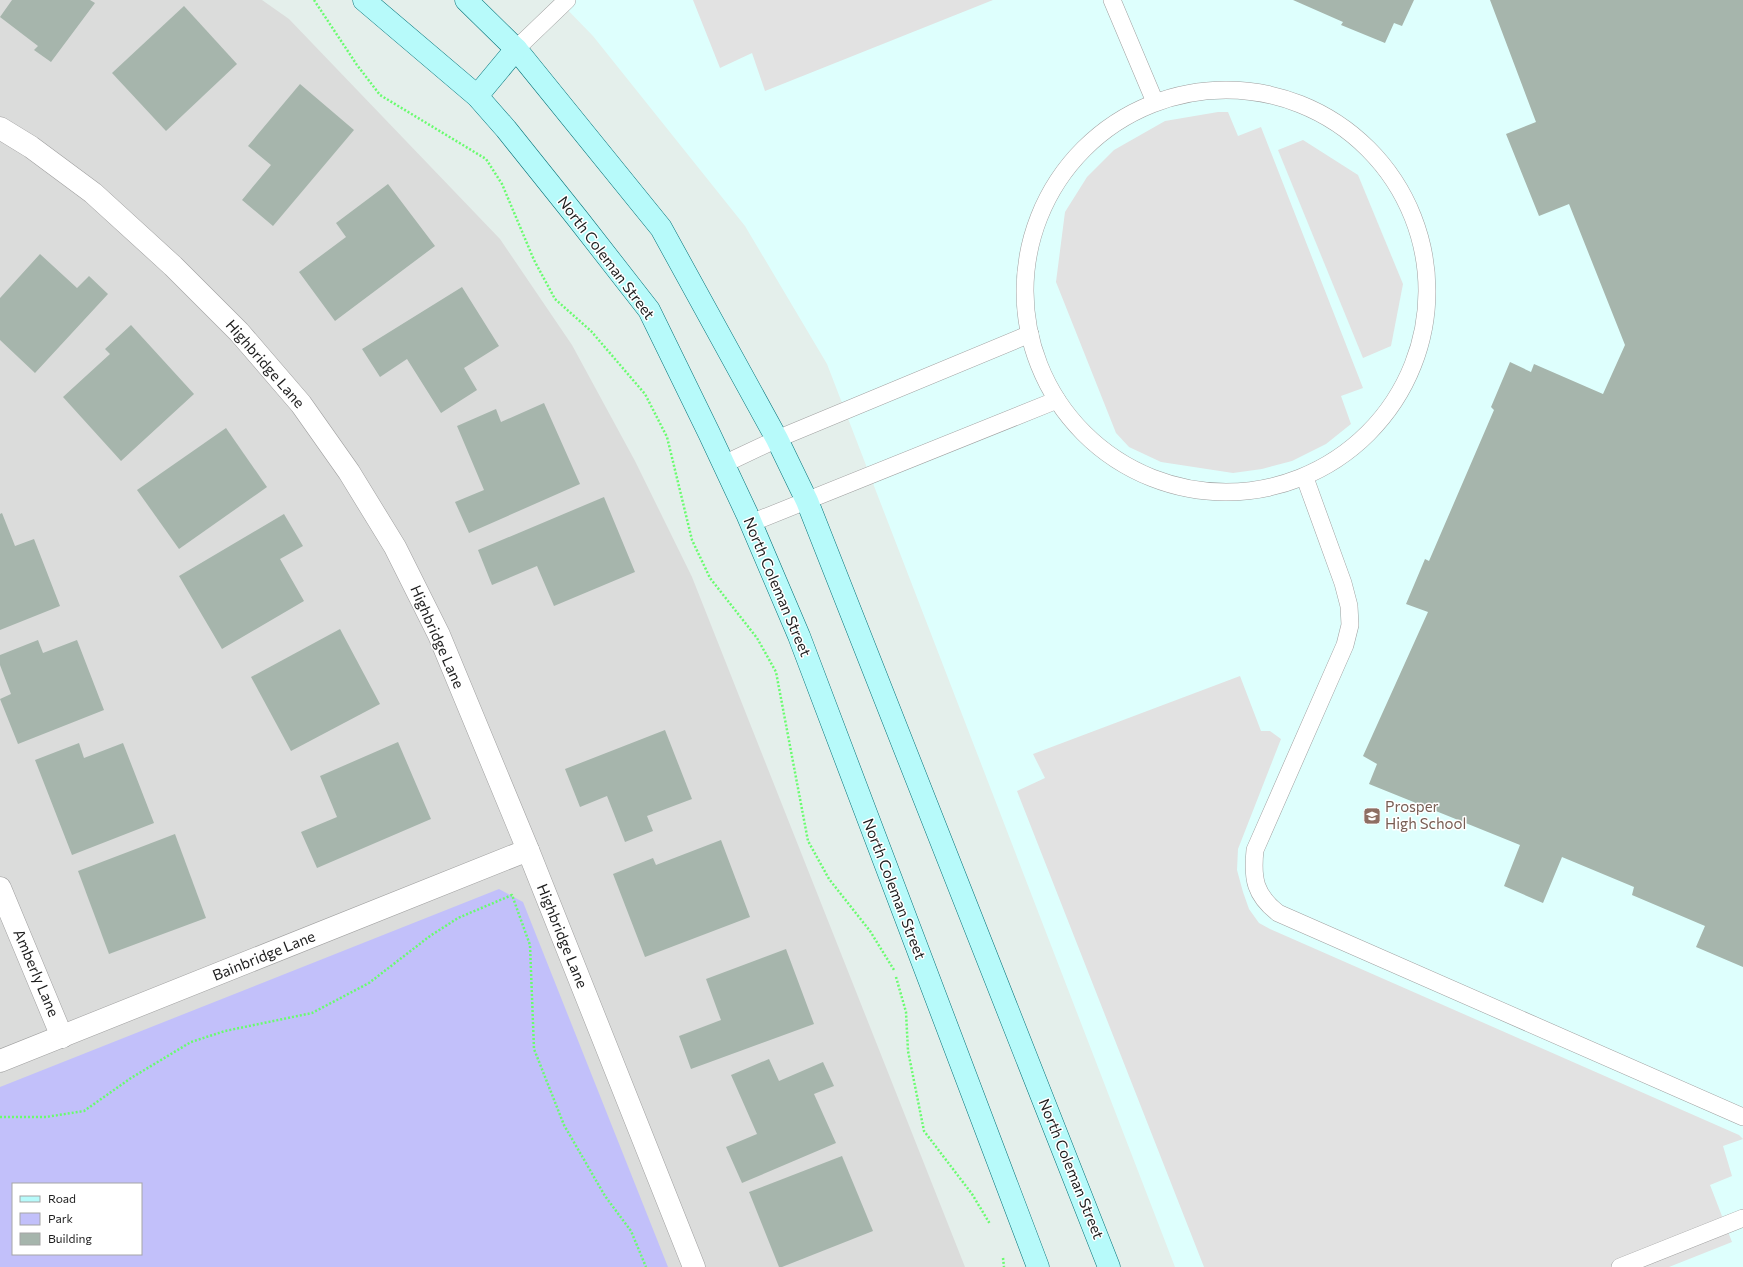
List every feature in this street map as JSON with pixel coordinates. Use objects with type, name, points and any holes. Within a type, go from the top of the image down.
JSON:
[{"type":"street","name":"North Coleman Street","points":[[364,0],[477,96],[506,129],[649,310],[751,523],[798,636],[1038,1267]]},
{"type":"street","name":"North Coleman Street","points":[[466,0],[516,49],[661,228],[777,439],[807,501],[1109,1267]]},
{"type":"street","points":[[477,96],[516,49]]},
{"type":"street","name":"Highbridge Lane","points":[[0,128],[31,147],[93,193],[173,266],[240,332],[301,404],[349,472],[395,547],[439,635],[528,850],[694,1267]]},
{"type":"street","name":"Bainbridge Lane","points":[[0,1061],[528,850]]},
{"type":"street","name":"Amberly Lane","points":[[0,888],[62,1036]]},
{"type":"lane","points":[[516,49],[568,0]]},
{"type":"lane","points":[[1112,0],[1155,102]]},
{"type":"lane","points":[[1241,90],[1281,98],[1314,111],[1353,136],[1382,164],[1404,199],[1412,219],[1419,237],[1426,278],[1425,318],[1414,362],[1398,395],[1374,428],[1341,456],[1304,478],[1275,487],[1239,492],[1204,492],[1169,484],[1136,471],[1105,452],[1079,428],[1057,400],[1040,368],[1030,334],[1025,297],[1027,260],[1036,225],[1051,192],[1071,161],[1097,136],[1127,115],[1155,102],[1196,92],[1241,90]]},
{"type":"lane","points":[[724,464],[777,439],[1030,334]]},
{"type":"lane","points":[[751,523],[1057,400]]},
{"type":"lane","points":[[1304,478],[1343,583],[1349,606],[1350,625],[1345,645],[1255,850],[1253,866],[1256,885],[1264,901],[1278,913],[1743,1117]]},
{"type":"lane","points":[[1620,1267],[1743,1218]]},
{"type":"path","points":[[314,0],[357,65],[380,95],[486,158],[502,184],[534,260],[555,299],[591,331],[645,394],[667,437],[692,540],[707,572],[710,578],[757,638],[776,672],[808,841],[830,879],[870,931],[895,972],[906,1012],[908,1051],[924,1131],[972,1194],[992,1228]]},
{"type":"path","points":[[0,1117],[46,1117],[84,1111],[131,1078],[191,1042],[225,1031],[312,1013],[369,983],[430,936],[458,918],[512,895],[530,945],[534,1049],[564,1125],[605,1196],[631,1232],[646,1267]]},
{"type":"path","points":[[1002,1254],[1004,1267]]},
{"type":"shaded area","points":[[0,0],[262,0],[289,19],[500,239],[572,345],[635,461],[692,577],[965,1267],[0,1267]]},
{"type":"shaded area","name":"Prosper High School","points":[[558,0],[1743,0],[1743,1267],[1175,1267],[827,364],[745,226],[593,36]]},
{"type":"shaded area","points":[[693,0],[993,0],[765,91],[752,53],[720,68]]},
{"type":"shaded area","points":[[1218,112],[1228,112],[1238,136],[1261,127],[1363,388],[1341,396],[1351,424],[1326,444],[1292,461],[1262,469],[1233,473],[1161,462],[1129,447],[1116,433],[1056,282],[1065,212],[1087,177],[1114,150],[1165,121]]},
{"type":"shaded area","points":[[1303,140],[1358,175],[1403,284],[1391,346],[1363,358],[1278,150]]},
{"type":"shaded area","points":[[1240,676],[1261,731],[1270,731],[1281,739],[1238,849],[1237,870],[1243,892],[1249,909],[1259,923],[1739,1135],[1743,1139],[1723,1146],[1732,1176],[1710,1185],[1732,1242],[1669,1267],[1204,1267],[1017,791],[1045,778],[1033,754]]},
{"type":"green space","points":[[499,889],[523,902],[668,1267],[0,1267],[0,1087]]},
{"type":"building","points":[[12,0],[90,0],[95,3],[51,62],[34,50],[38,46],[0,17]]},
{"type":"building","points":[[1293,0],[1414,0],[1402,26],[1394,23],[1385,43],[1341,25],[1343,22]]},
{"type":"building","points":[[1490,0],[1743,0],[1743,967],[1696,947],[1705,926],[1632,895],[1634,887],[1562,857],[1543,903],[1504,886],[1520,845],[1369,784],[1377,764],[1363,756],[1428,612],[1406,604],[1425,559],[1429,561],[1494,410],[1491,407],[1510,362],[1531,372],[1534,364],[1603,394],[1625,345],[1569,204],[1539,216],[1506,134],[1536,122]]},
{"type":"building","points":[[184,6],[237,64],[166,131],[112,73]]},
{"type":"building","points":[[300,84],[354,130],[273,226],[242,200],[271,165],[248,146]]},
{"type":"building","points":[[388,184],[435,246],[335,321],[299,272],[346,237],[336,223]]},
{"type":"building","points":[[40,254],[77,288],[89,276],[108,294],[35,373],[0,340],[0,298]]},
{"type":"building","points":[[462,287],[499,346],[464,368],[477,390],[441,413],[407,359],[380,377],[362,349]]},
{"type":"building","points":[[131,325],[194,394],[121,461],[63,397],[110,354],[105,349]]},
{"type":"building","points":[[544,403],[580,484],[469,533],[455,502],[484,490],[457,426],[496,409],[501,422]]},
{"type":"building","points":[[226,428],[267,487],[179,549],[137,490]]},
{"type":"building","points":[[604,497],[635,572],[554,606],[537,566],[492,585],[478,550]]},
{"type":"building","points":[[2,513],[15,546],[34,539],[60,606],[0,630],[0,514]]},
{"type":"building","points":[[284,514],[303,546],[280,559],[304,601],[222,649],[179,576]]},
{"type":"building","points":[[340,629],[380,704],[291,751],[251,677]]},
{"type":"building","points":[[38,640],[43,653],[77,640],[104,710],[18,744],[0,699],[11,694],[0,665],[0,655]]},
{"type":"building","points":[[665,730],[692,799],[647,816],[653,831],[625,842],[607,796],[580,807],[565,769]]},
{"type":"building","points":[[398,742],[431,819],[317,868],[301,832],[337,817],[320,776]]},
{"type":"building","points":[[79,743],[84,758],[123,743],[154,823],[72,855],[35,760]]},
{"type":"building","points":[[175,834],[206,918],[109,954],[78,871]]},
{"type":"building","points":[[721,840],[750,917],[645,957],[613,874],[653,858],[656,865]]},
{"type":"building","points":[[786,949],[814,1024],[691,1069],[679,1036],[721,1020],[706,979]]},
{"type":"building","points":[[769,1059],[779,1081],[823,1062],[834,1086],[814,1094],[836,1143],[742,1183],[726,1147],[757,1134],[731,1075]]},
{"type":"building","points":[[842,1156],[873,1231],[779,1267],[749,1192]]},
{"type":"place","name":"Prosper High School","points":[[1372,816]]}]
